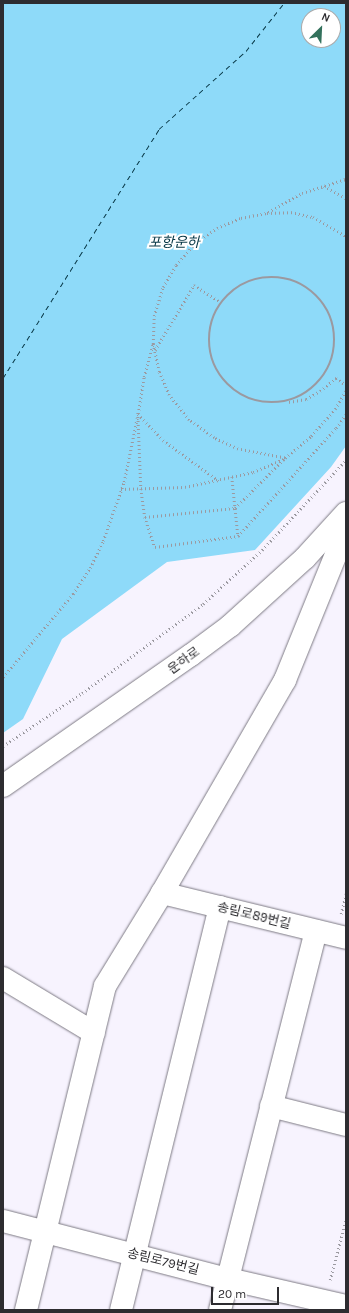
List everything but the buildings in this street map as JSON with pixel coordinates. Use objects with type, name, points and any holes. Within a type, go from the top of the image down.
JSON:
[{"type":"street","name":"운하로","points":[[3,786],[185,660],[230,626],[305,558],[346,513]]},
{"type":"street","points":[[26,1310],[105,986],[162,893],[285,680],[346,530]]},
{"type":"street","name":"송림로89번길","points":[[162,893],[346,938]]},
{"type":"street","points":[[121,1310],[220,907]]},
{"type":"street","points":[[220,1310],[316,931]]},
{"type":"street","points":[[3,978],[94,1033]]},
{"type":"street","points":[[271,1106],[346,1125]]},
{"type":"street","name":"송림로79번길","points":[[3,1221],[228,1279],[346,1306]]},
{"type":"path","points":[[267,213],[302,193],[346,179]]},
{"type":"path","points":[[323,186],[346,198]]},
{"type":"path","points":[[3,677],[55,617],[90,568],[103,541],[121,489],[138,414],[144,377],[153,344],[154,316],[164,287],[176,265],[194,244],[217,228],[241,218],[267,213],[291,212],[313,217],[346,236]]},
{"type":"path","points":[[283,403],[302,396],[318,384],[330,367],[336,347],[335,326],[327,308],[314,292],[297,281],[277,276],[255,278],[235,287],[220,302],[211,321],[208,343],[213,364],[225,382],[242,396],[262,403],[283,403],[306,399],[320,391],[336,378],[346,385]]},
{"type":"path","points":[[155,351],[194,285],[220,302]]},
{"type":"path","points":[[153,344],[159,372],[169,395],[189,420],[214,438],[238,449],[285,458]]},
{"type":"path","points":[[145,517],[235,508],[285,458],[311,436],[335,409],[346,391]]},
{"type":"path","points":[[138,414],[163,440],[218,481]]},
{"type":"path","points":[[138,414],[141,489],[145,517],[155,547],[238,536],[336,428],[346,414]]},
{"type":"path","points":[[121,489],[185,487],[218,481],[253,472],[285,458]]},
{"type":"path","points":[[3,746],[82,693],[203,604],[262,550],[346,460]]},
{"type":"path","points":[[232,477],[238,536]]},
{"type":"path","points":[[325,1302],[346,1219]]},
{"type":"water","name":"포항운하","points":[[3,3],[346,3],[346,446],[331,467],[255,550],[167,562],[62,639],[23,719],[3,733]]},
{"type":"ferry route","points":[[3,378],[159,129],[246,51],[284,3]]}]
